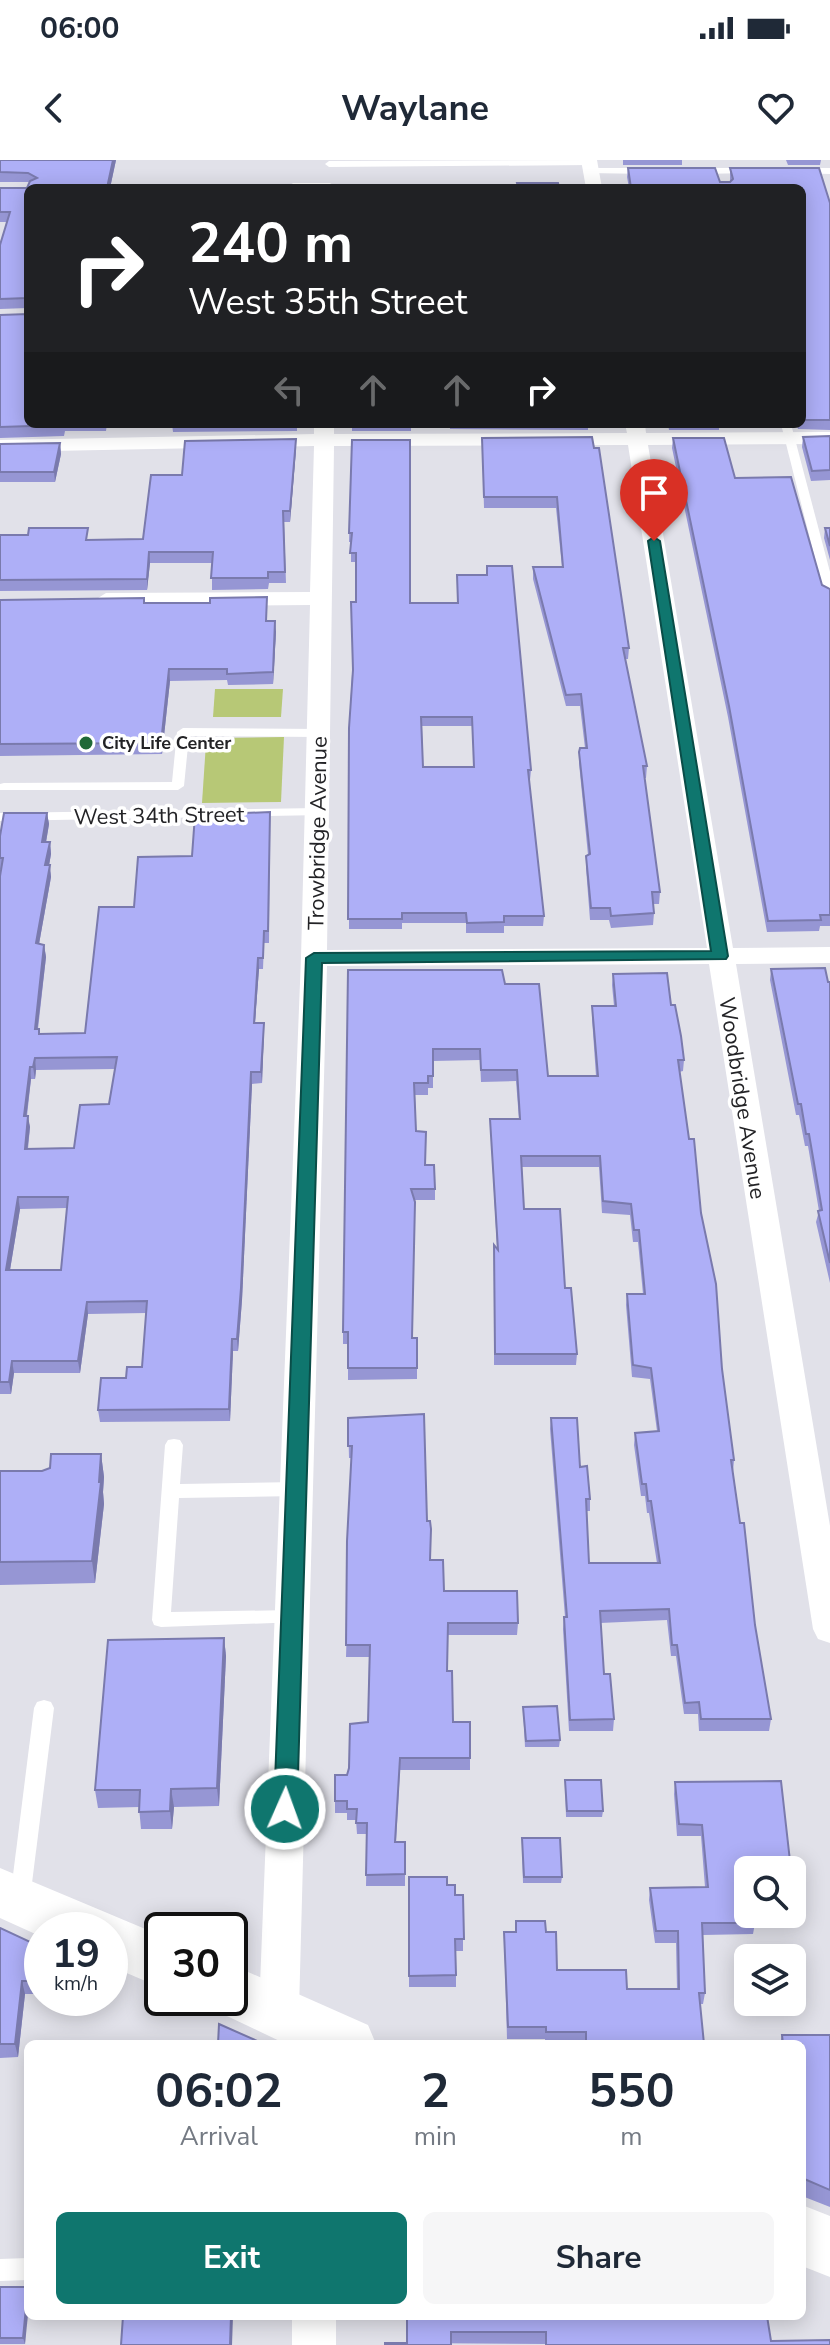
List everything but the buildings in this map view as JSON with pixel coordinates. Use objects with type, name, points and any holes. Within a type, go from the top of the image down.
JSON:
[{"type":"main road","points":[[10,1896],[46,1912]]},
{"type":"main road","points":[[806,2237],[830,2247]]},
{"type":"street","points":[[329,162],[330,184]]},
{"type":"street","name":"Woodbridge Avenue","points":[[636,431],[830,1629]]},
{"type":"street","points":[[0,446],[324,432],[788,431],[830,438]]},
{"type":"street","name":"Trowbridge Avenue","points":[[300,2024],[292,1617],[318,812],[324,432]]},
{"type":"street","points":[[78,600],[322,598]]},
{"type":"street","points":[[314,958],[830,955]]},
{"type":"street","points":[[314,2320],[314,2345]]},
{"type":"lane","points":[[722,176],[725,164],[758,161]]},
{"type":"lane","points":[[329,162],[659,171]]},
{"type":"lane","points":[[690,171],[722,176],[766,171]]},
{"type":"lane","points":[[782,171],[830,171]]},
{"type":"lane","points":[[788,431],[830,594]]},
{"type":"lane","points":[[4,787],[178,786],[183,732],[320,733]]},
{"type":"lane","name":"West 34th Street","points":[[0,817],[318,812]]},
{"type":"lane","points":[[174,1445],[161,1620],[292,1617]]},
{"type":"lane","points":[[171,1491],[297,1489]]},
{"type":"lane","points":[[10,1896],[44,1708]]},
{"type":"lane","points":[[0,2270],[24,2269]]},
{"type":"green space","points":[[215,689],[283,689],[281,717],[213,717]]},
{"type":"green space","points":[[284,737],[281,802],[202,803],[206,743],[218,738]]},
{"type":"place","name":"City Life Center","points":[[86,743]]},
{"type":"route","points":[[285,1809],[314,958],[720,956],[654,541]]}]
